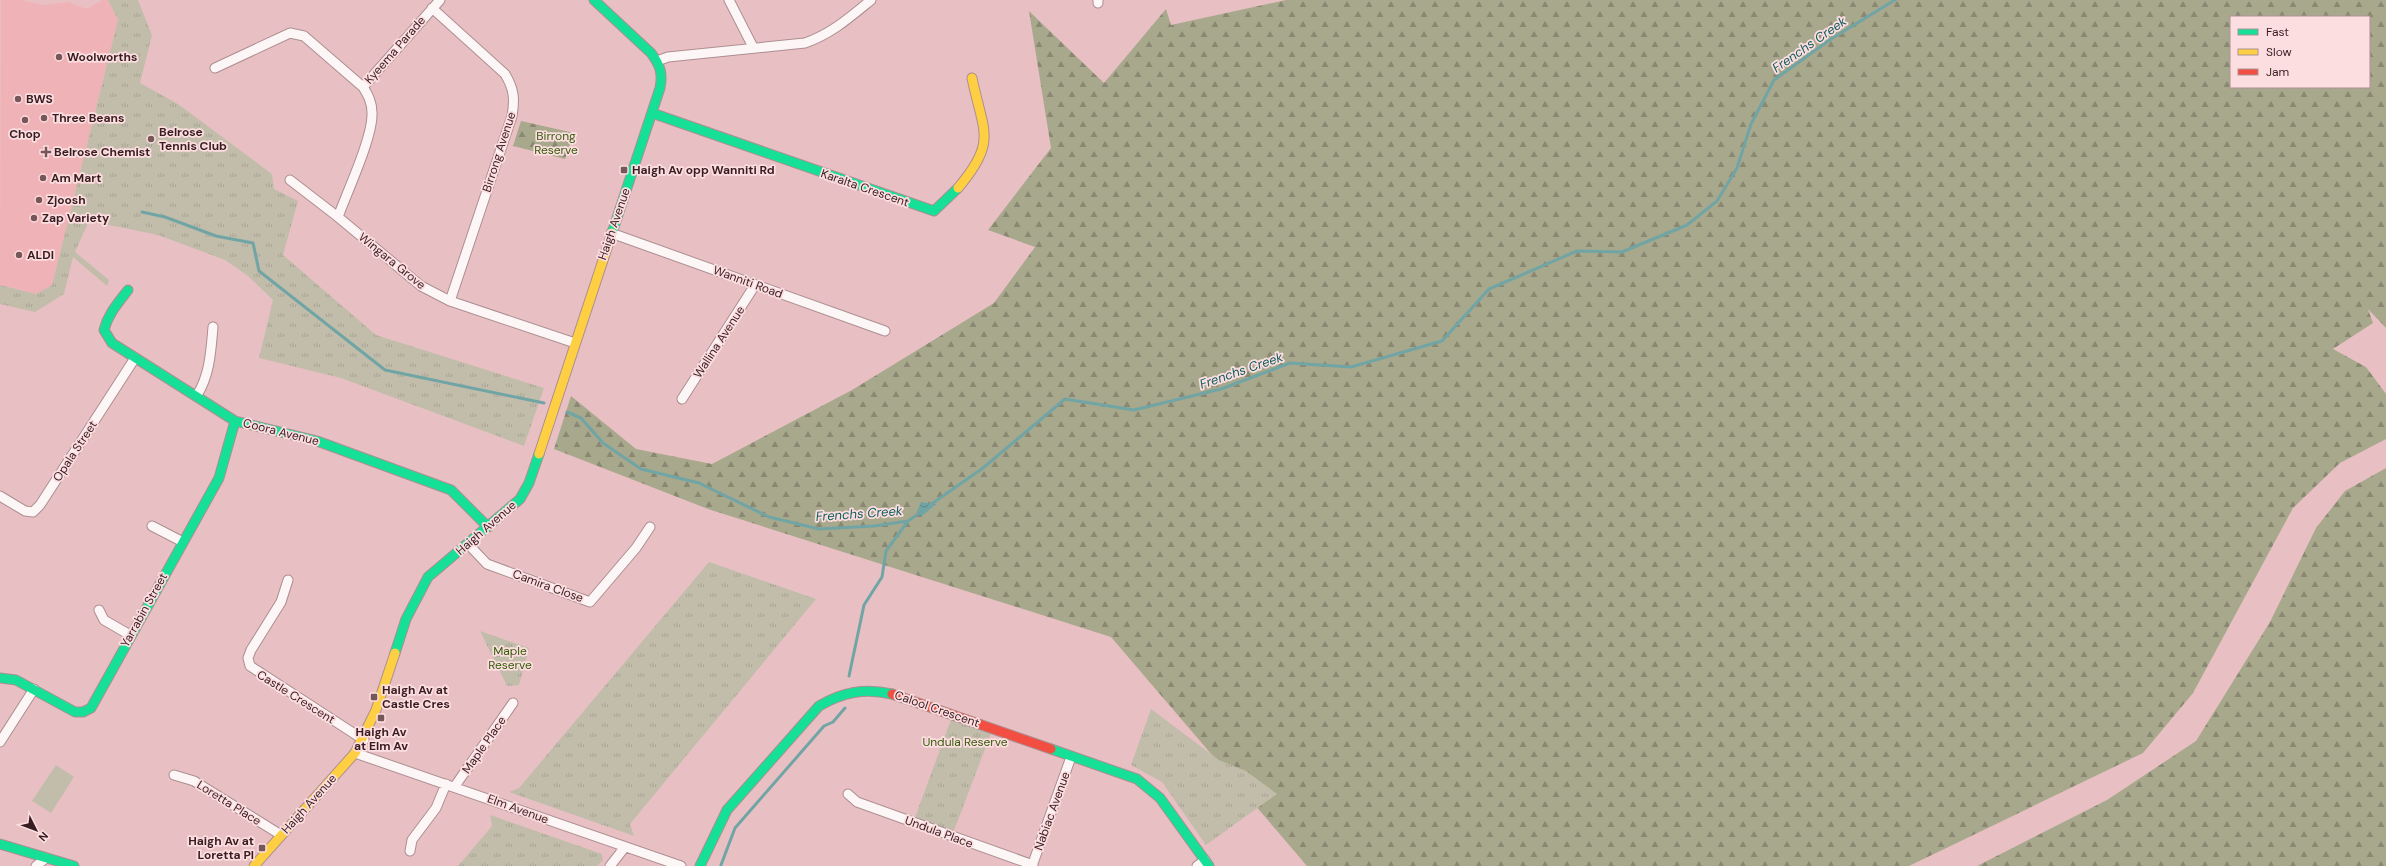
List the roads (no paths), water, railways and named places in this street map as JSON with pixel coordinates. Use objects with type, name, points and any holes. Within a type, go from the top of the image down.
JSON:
[{"type":"street","name":"Kyeema Parade","points":[[338,216],[363,151],[372,115],[371,101],[363,87],[440,0]]},
{"type":"street","points":[[594,0],[648,49],[657,61],[668,57],[805,43],[824,37],[870,0]]},
{"type":"street","points":[[729,0],[753,48]]},
{"type":"street","name":"Birrong Avenue","points":[[432,8],[505,74],[513,88],[515,101],[512,116],[450,301]]},
{"type":"street","points":[[216,68],[290,33],[304,36],[363,87]]},
{"type":"street","name":"Haigh Avenue","points":[[254,866],[364,740],[377,712],[410,610],[418,590],[428,577],[488,527],[524,493],[652,113],[662,76],[657,61]]},
{"type":"street","name":"Karalta Crescent","points":[[652,113],[934,211],[948,200],[983,153],[985,140],[972,78]]},
{"type":"street","name":"Wingara Grove","points":[[290,180],[338,216],[421,286],[450,301],[575,343]]},
{"type":"street","name":"Wanniti Road","points":[[611,233],[885,331]]},
{"type":"street","name":"Wallina Avenue","points":[[682,399],[755,285]]},
{"type":"street","name":"Coora Avenue","points":[[128,290],[110,314],[104,330],[112,343],[235,420],[317,441],[451,490],[458,495],[488,527]]},
{"type":"street","points":[[197,395],[202,388],[210,359],[213,327]]},
{"type":"street","name":"Opala Street","points":[[0,496],[25,511],[33,512],[40,505],[135,358]]},
{"type":"street","name":"Yarrabin Street","points":[[0,678],[16,680],[34,688],[75,712],[83,712],[91,708],[130,634],[219,478],[235,420]]},
{"type":"street","points":[[152,526],[183,542]]},
{"type":"street","name":"Camira Close","points":[[468,544],[487,564],[590,602],[636,548],[650,527]]},
{"type":"street","name":"Castle Crescent","points":[[288,580],[281,602],[251,650],[248,658],[250,666],[364,740]]},
{"type":"street","points":[[99,610],[104,620],[130,634]]},
{"type":"street","points":[[0,742],[34,688]]},
{"type":"street","name":"Calool Crescent","points":[[700,866],[726,810],[819,706],[836,695],[856,690],[875,690],[894,694],[1137,779],[1160,798],[1207,863]]},
{"type":"street","name":"Maple Place","points":[[410,851],[412,840],[451,785],[513,703]]},
{"type":"street","name":"Elm Avenue","points":[[355,752],[682,866]]},
{"type":"street","name":"Nabiac Avenue","points":[[1032,866],[1071,757]]},
{"type":"street","name":"Loretta Place","points":[[174,775],[194,781],[281,835]]},
{"type":"street","name":"Undula Place","points":[[848,794],[857,802],[1032,866]]},
{"type":"street","points":[[0,844],[74,866]]},
{"type":"street","points":[[610,866],[625,847]]},
{"type":"street","points":[[36,866],[46,858]]},
{"type":"street","points":[[1196,866],[1207,863]]},
{"type":"water","points":[[921,502],[936,504],[921,517],[917,511]]},
{"type":"waterway","name":"Frenchs Creek","points":[[930,505],[983,468],[1065,399],[1134,410],[1221,389],[1290,363],[1351,367],[1442,341],[1489,289],[1577,251],[1622,252],[1687,225],[1717,201],[1737,168],[1751,124],[1774,80],[1831,39],[1895,0]]},
{"type":"waterway","points":[[142,212],[165,217],[216,236],[253,243],[259,271],[385,370],[544,403]]},
{"type":"waterway","name":"Frenchs Creek","points":[[567,412],[581,418],[603,443],[641,469],[699,483],[769,517],[819,529],[874,526],[908,521],[921,512]]},
{"type":"waterway","points":[[849,676],[864,605],[882,577],[886,551],[908,521]]},
{"type":"waterway","points":[[721,865],[735,828],[824,726],[833,722],[845,708]]},
{"type":"place","name":"Woolworths","points":[[59,57]]},
{"type":"place","name":"BWS","points":[[18,99]]},
{"type":"place","name":"Three Beans","points":[[44,118]]},
{"type":"place","name":"Chop","points":[[25,120]]},
{"type":"place","name":"Belrose Tennis Club","points":[[151,139]]},
{"type":"place","name":"Belrose Chemist","points":[[46,152]]},
{"type":"place","name":"Haigh Av opp Wanniti Rd","points":[[624,170]]},
{"type":"place","name":"Am Mart","points":[[43,178]]},
{"type":"place","name":"Zjoosh","points":[[39,200]]},
{"type":"place","name":"Zap Variety","points":[[34,218]]},
{"type":"place","name":"ALDI","points":[[19,255]]},
{"type":"place","name":"Haigh Av at Castle Cres","points":[[374,697]]},
{"type":"place","name":"Haigh Av at Elm Av","points":[[381,718]]},
{"type":"place","name":"Haigh Av at Loretta Pl","points":[[262,848]]},
{"type":"park label","name":"Birrong Reserve","points":[[556,143]]},
{"type":"park label","name":"Maple Reserve","points":[[510,658]]},
{"type":"park label","name":"Undula Reserve","points":[[965,742]]}]
